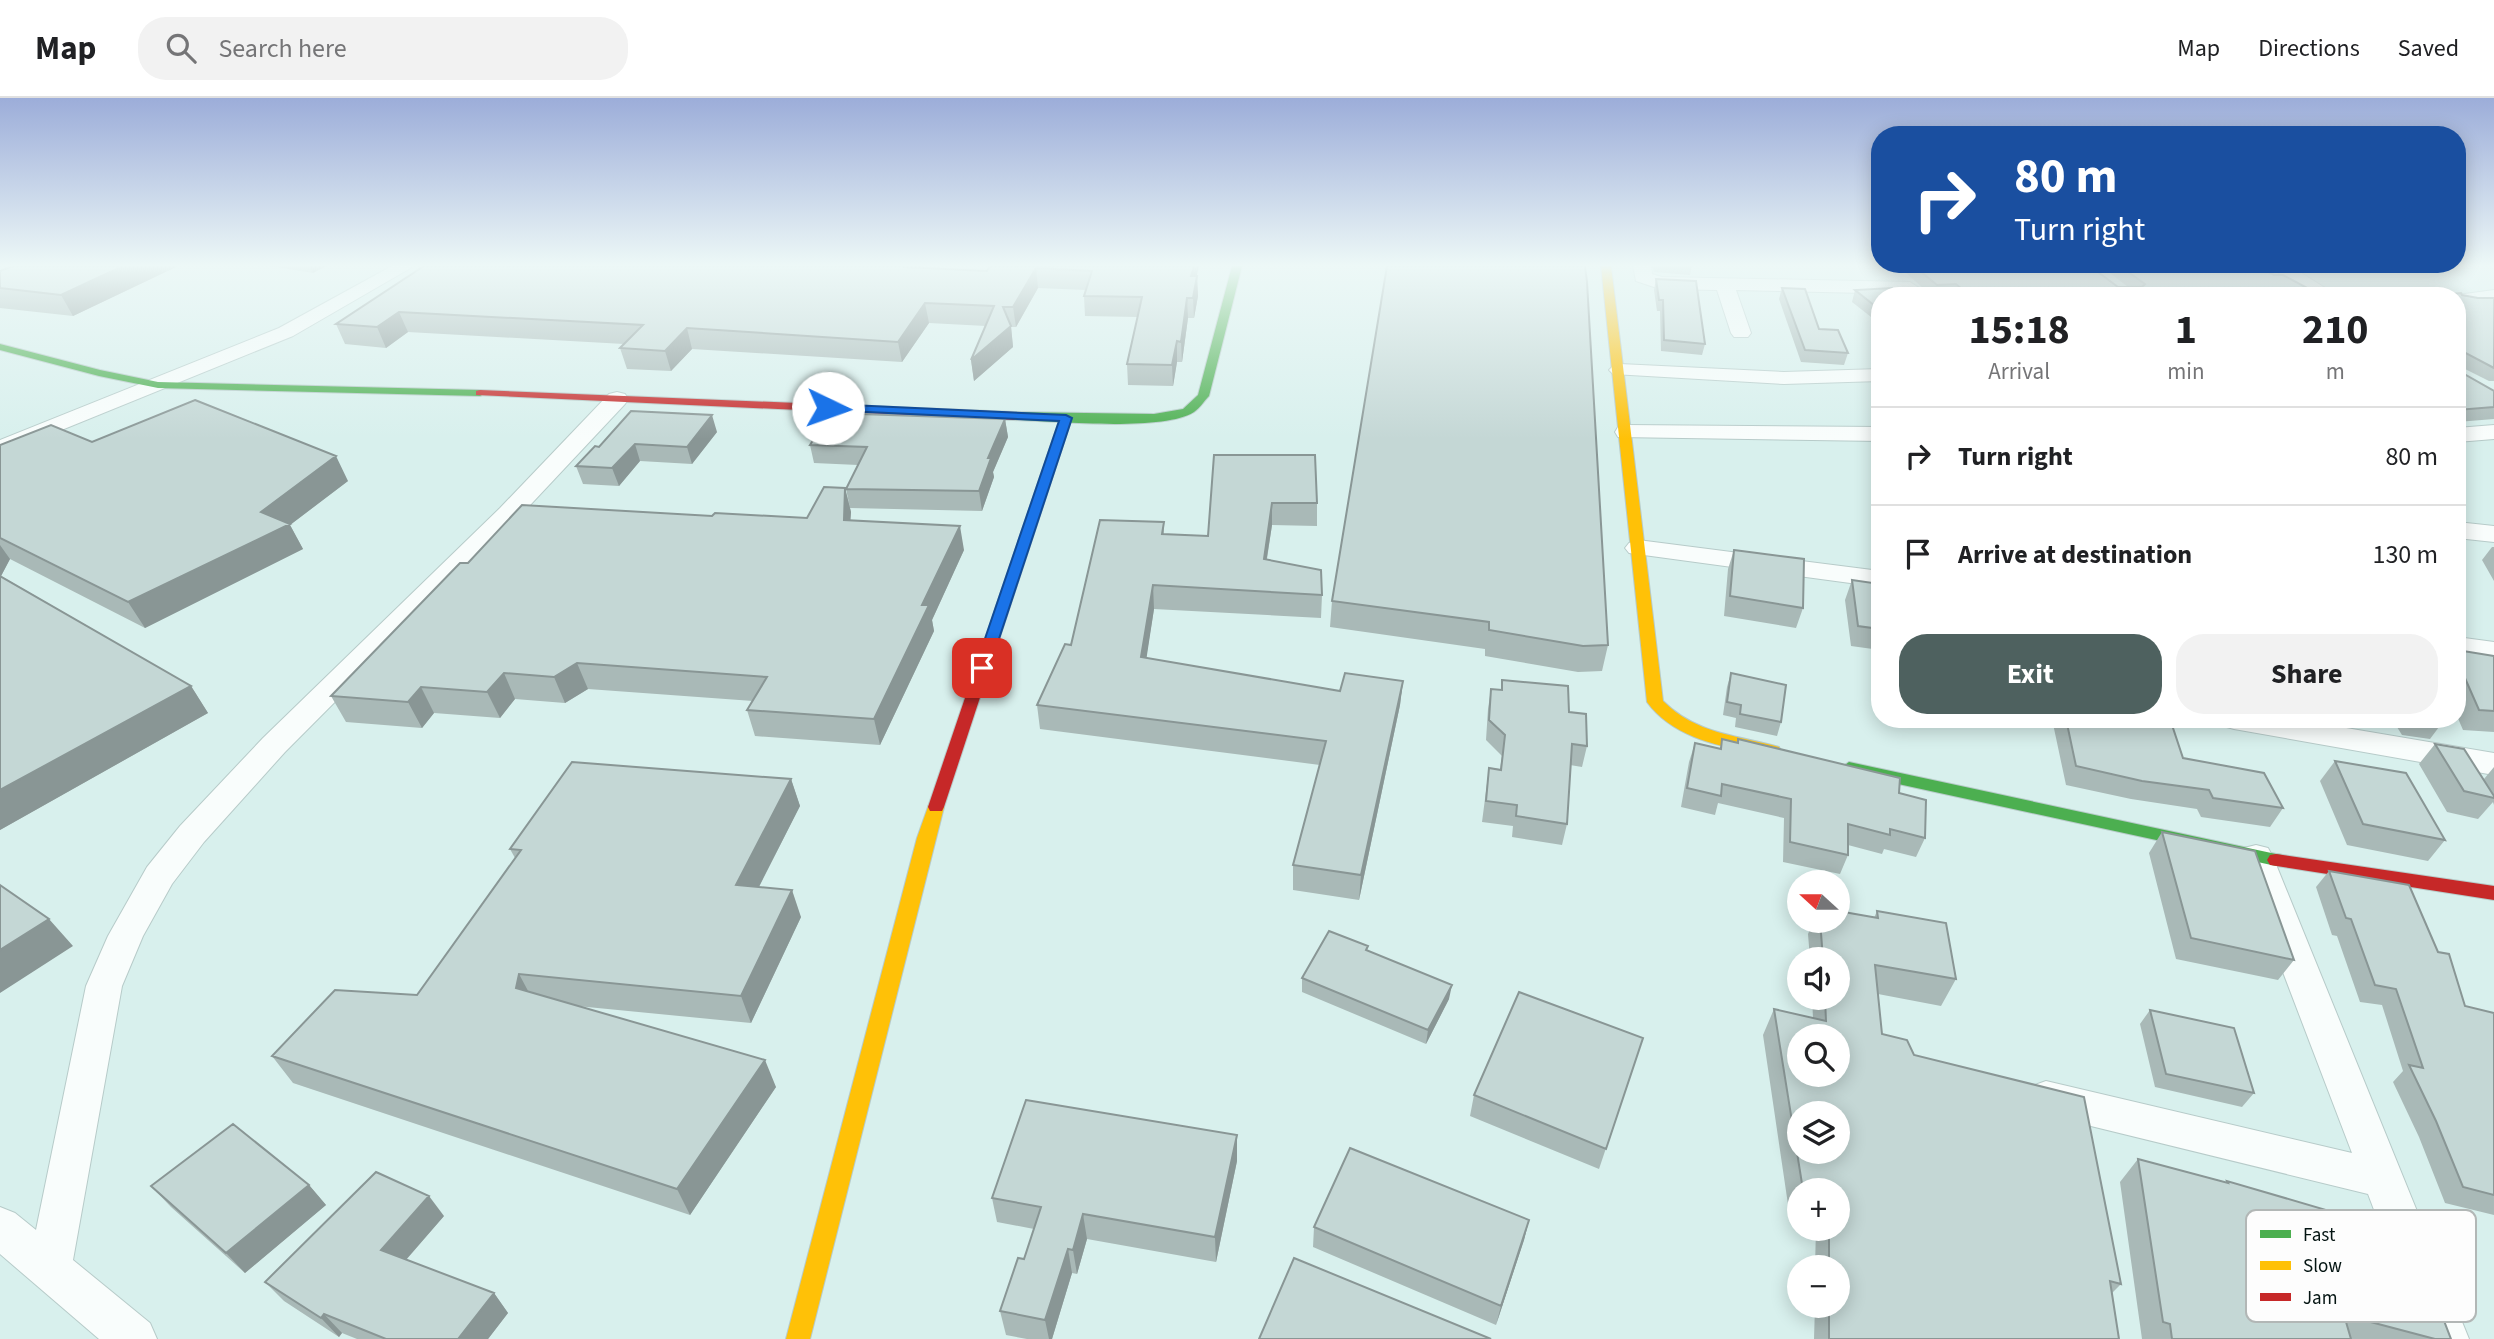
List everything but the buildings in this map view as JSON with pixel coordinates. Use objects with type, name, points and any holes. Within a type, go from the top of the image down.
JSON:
[{"type":"street","points":[[0,448],[300,324]]},
{"type":"street","points":[[0,347],[99,373],[158,384],[433,391],[1066,418],[1166,416],[1188,411],[1203,396],[1222,324]]},
{"type":"street","points":[[1613,324],[1655,702],[1665,718],[1690,733],[1784,753]]},
{"type":"street","points":[[1738,324],[1741,333]]},
{"type":"street","points":[[1619,370],[1784,378],[1871,375]]},
{"type":"street","points":[[50,1269],[104,986],[126,936],[159,876],[192,834],[274,745],[509,513],[617,398]]},
{"type":"street","points":[[798,1339],[926,838],[1066,418]]},
{"type":"street","points":[[1626,432],[1871,435]]},
{"type":"street","points":[[2466,434],[2494,432]]},
{"type":"street","points":[[2466,531],[2494,534]]},
{"type":"street","points":[[1638,548],[1871,578]]},
{"type":"street","points":[[2466,647],[2494,651]]},
{"type":"street","points":[[2286,728],[2494,764]]},
{"type":"street","points":[[1838,765],[2256,857],[2494,894]]},
{"type":"street","points":[[2256,857],[2395,1210]]},
{"type":"street","points":[[2008,1089],[2383,1179]]},
{"type":"street","points":[[0,1227],[134,1339]]},
{"type":"street","points":[[2439,1322],[2446,1339]]},
{"type":"traffic: fast","points":[[1014,416],[1130,419],[1174,415],[1189,410],[1203,396],[1222,324]]},
{"type":"traffic: fast","points":[[0,347],[99,373],[158,385],[480,393]]},
{"type":"traffic: fast","points":[[1849,768],[2276,860]]},
{"type":"traffic: slow","points":[[1613,324],[1655,702],[1680,724],[1694,731],[1724,741],[1773,751]]},
{"type":"traffic: slow","points":[[798,1339],[936,807]]},
{"type":"traffic: jam","points":[[480,393],[1014,416]]},
{"type":"traffic: jam","points":[[936,807],[1066,418]]},
{"type":"traffic: jam","points":[[2276,860],[2494,893]]},
{"type":"route","points":[[828,408],[1066,418],[982,668]]}]
